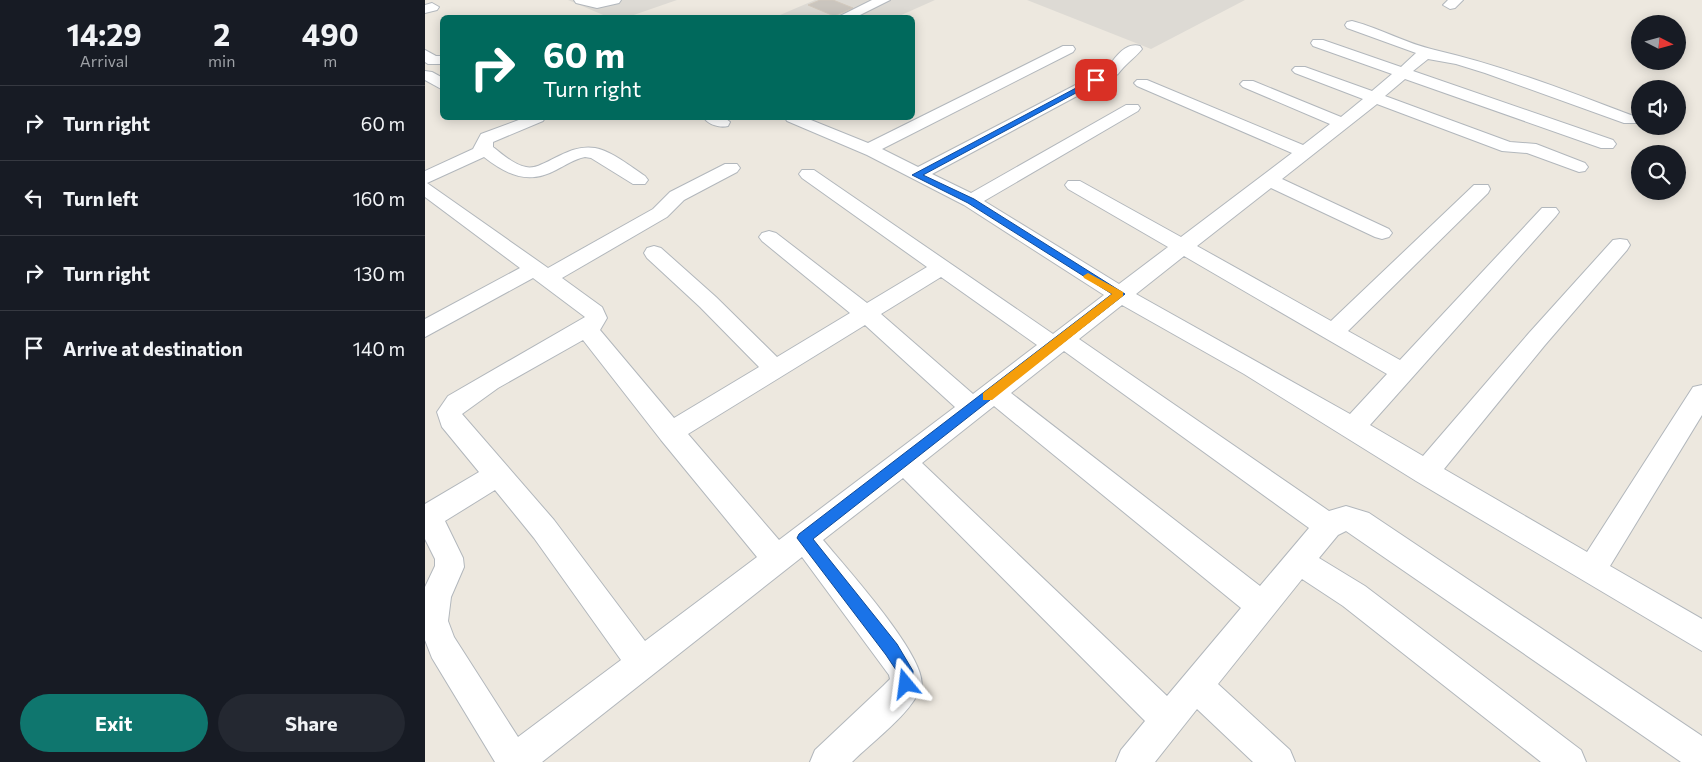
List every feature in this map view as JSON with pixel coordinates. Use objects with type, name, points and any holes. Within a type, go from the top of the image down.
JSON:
[{"type":"street","points":[[581,0],[597,4],[615,0]]},
{"type":"street","points":[[848,15],[883,0]]},
{"type":"street","points":[[1352,25],[1429,53],[1545,88],[1630,120]]},
{"type":"street","points":[[1318,43],[1607,144]]},
{"type":"street","points":[[873,151],[873,147],[879,142],[1069,49]]},
{"type":"street","points":[[917,175],[1113,71],[1121,60],[1135,49]]},
{"type":"street","points":[[497,475],[427,517],[449,558],[450,567],[436,596],[433,621],[443,647],[514,762],[542,753],[641,663],[1305,152],[1429,53]]},
{"type":"street","points":[[1300,70],[1494,142],[1538,151],[1579,167]]},
{"type":"street","points":[[427,75],[440,83]]},
{"type":"street","points":[[1142,83],[1305,152]]},
{"type":"street","points":[[1248,84],[1342,123]]},
{"type":"street","points":[[971,201],[1132,108]]},
{"type":"street","points":[[493,120],[508,129]]},
{"type":"street","points":[[484,150],[483,142],[487,138],[532,120]]},
{"type":"street","points":[[798,120],[873,151],[971,201],[1120,294],[1352,428],[1702,636]]},
{"type":"street","points":[[425,178],[469,159],[484,150]]},
{"type":"street","points":[[484,150],[518,170],[531,173],[570,156],[587,151],[595,153],[639,180]]},
{"type":"street","points":[[425,328],[659,212],[677,196],[731,168]]},
{"type":"street","points":[[808,174],[942,267],[1074,329],[1328,526]]},
{"type":"street","points":[[1268,180],[1381,233]]},
{"type":"street","points":[[1074,185],[1402,372]]},
{"type":"street","points":[[425,188],[594,312],[596,318],[589,330],[591,336],[777,559]]},
{"type":"street","points":[[1333,332],[1481,189]]},
{"type":"street","points":[[1352,428],[1549,212]]},
{"type":"street","points":[[769,236],[866,313],[1261,606]]},
{"type":"street","points":[[1425,473],[1537,339],[1620,246]]},
{"type":"street","points":[[654,253],[708,302],[775,369]]},
{"type":"street","points":[[670,433],[942,267]]},
{"type":"street","points":[[594,323],[482,387],[457,403],[449,412],[451,420],[544,529],[641,663]]},
{"type":"street","points":[[1591,571],[1702,394]]},
{"type":"street","points":[[904,462],[1168,720]]},
{"type":"street","points":[[1133,762],[1328,526],[1337,519],[1347,517],[1359,522],[1702,756]]},
{"type":"street","points":[[804,538],[892,650],[905,671],[906,684],[895,698],[827,762]]},
{"type":"street","points":[[1299,561],[1354,596],[1569,762]]},
{"type":"street","points":[[1196,686],[1278,762]]},
{"type":"shaded area","points":[[568,0],[677,0],[634,15],[603,15]]},
{"type":"shaded area","points":[[815,0],[935,0],[901,15],[780,15]]},
{"type":"shaded area","points":[[1027,0],[1245,0],[1151,49]]},
{"type":"building","points":[[820,0],[833,0],[853,8],[832,15],[808,5]]},
{"type":"slow traffic","points":[[987,396],[1120,294],[1088,276]]},
{"type":"route","points":[[906,684],[905,671],[892,650],[804,538],[1120,294],[1089,277],[971,201],[917,175],[1096,80]]}]
